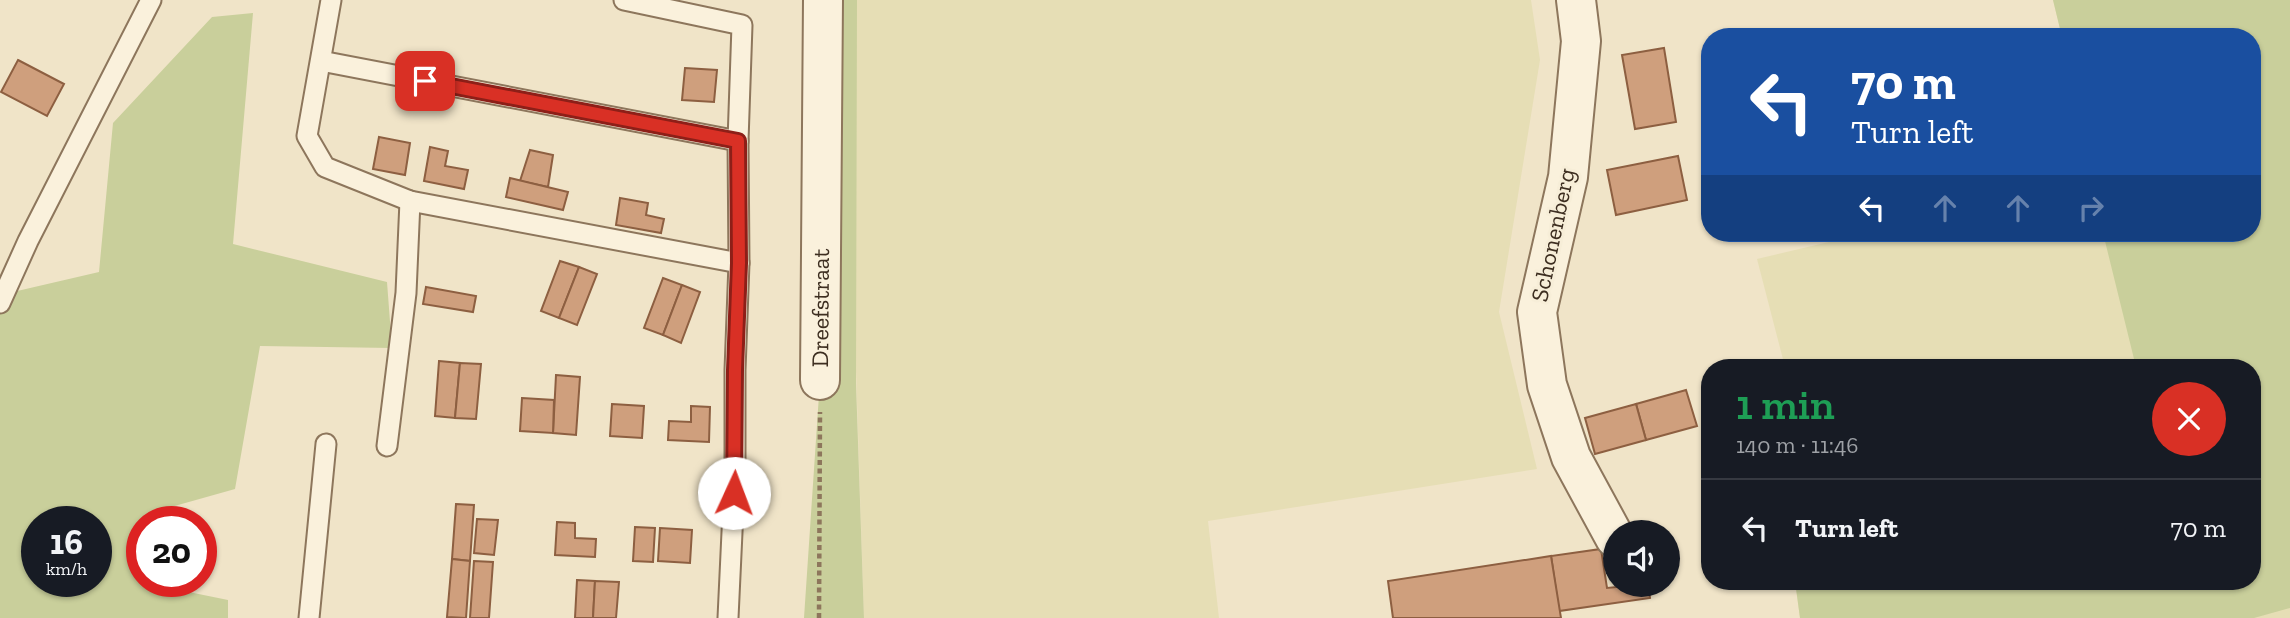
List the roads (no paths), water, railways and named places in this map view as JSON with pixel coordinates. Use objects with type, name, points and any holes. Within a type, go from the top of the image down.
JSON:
[{"type":"street","name":"Dreefstraat","points":[[820,380],[822,0]]},
{"type":"street","name":"Schonenberg","points":[[1576,0],[1581,41],[1568,177],[1537,312],[1547,386],[1571,457],[1605,520]]},
{"type":"lane","points":[[0,303],[28,241],[151,0]]},
{"type":"lane","points":[[331,0],[307,136],[325,167],[410,201],[739,263]]},
{"type":"lane","points":[[624,0],[742,25],[738,141],[739,263],[735,468],[727,618]]},
{"type":"lane","points":[[321,61],[738,141]]},
{"type":"lane","points":[[387,446],[406,293],[410,201]]},
{"type":"lane","points":[[309,618],[326,444]]}]
